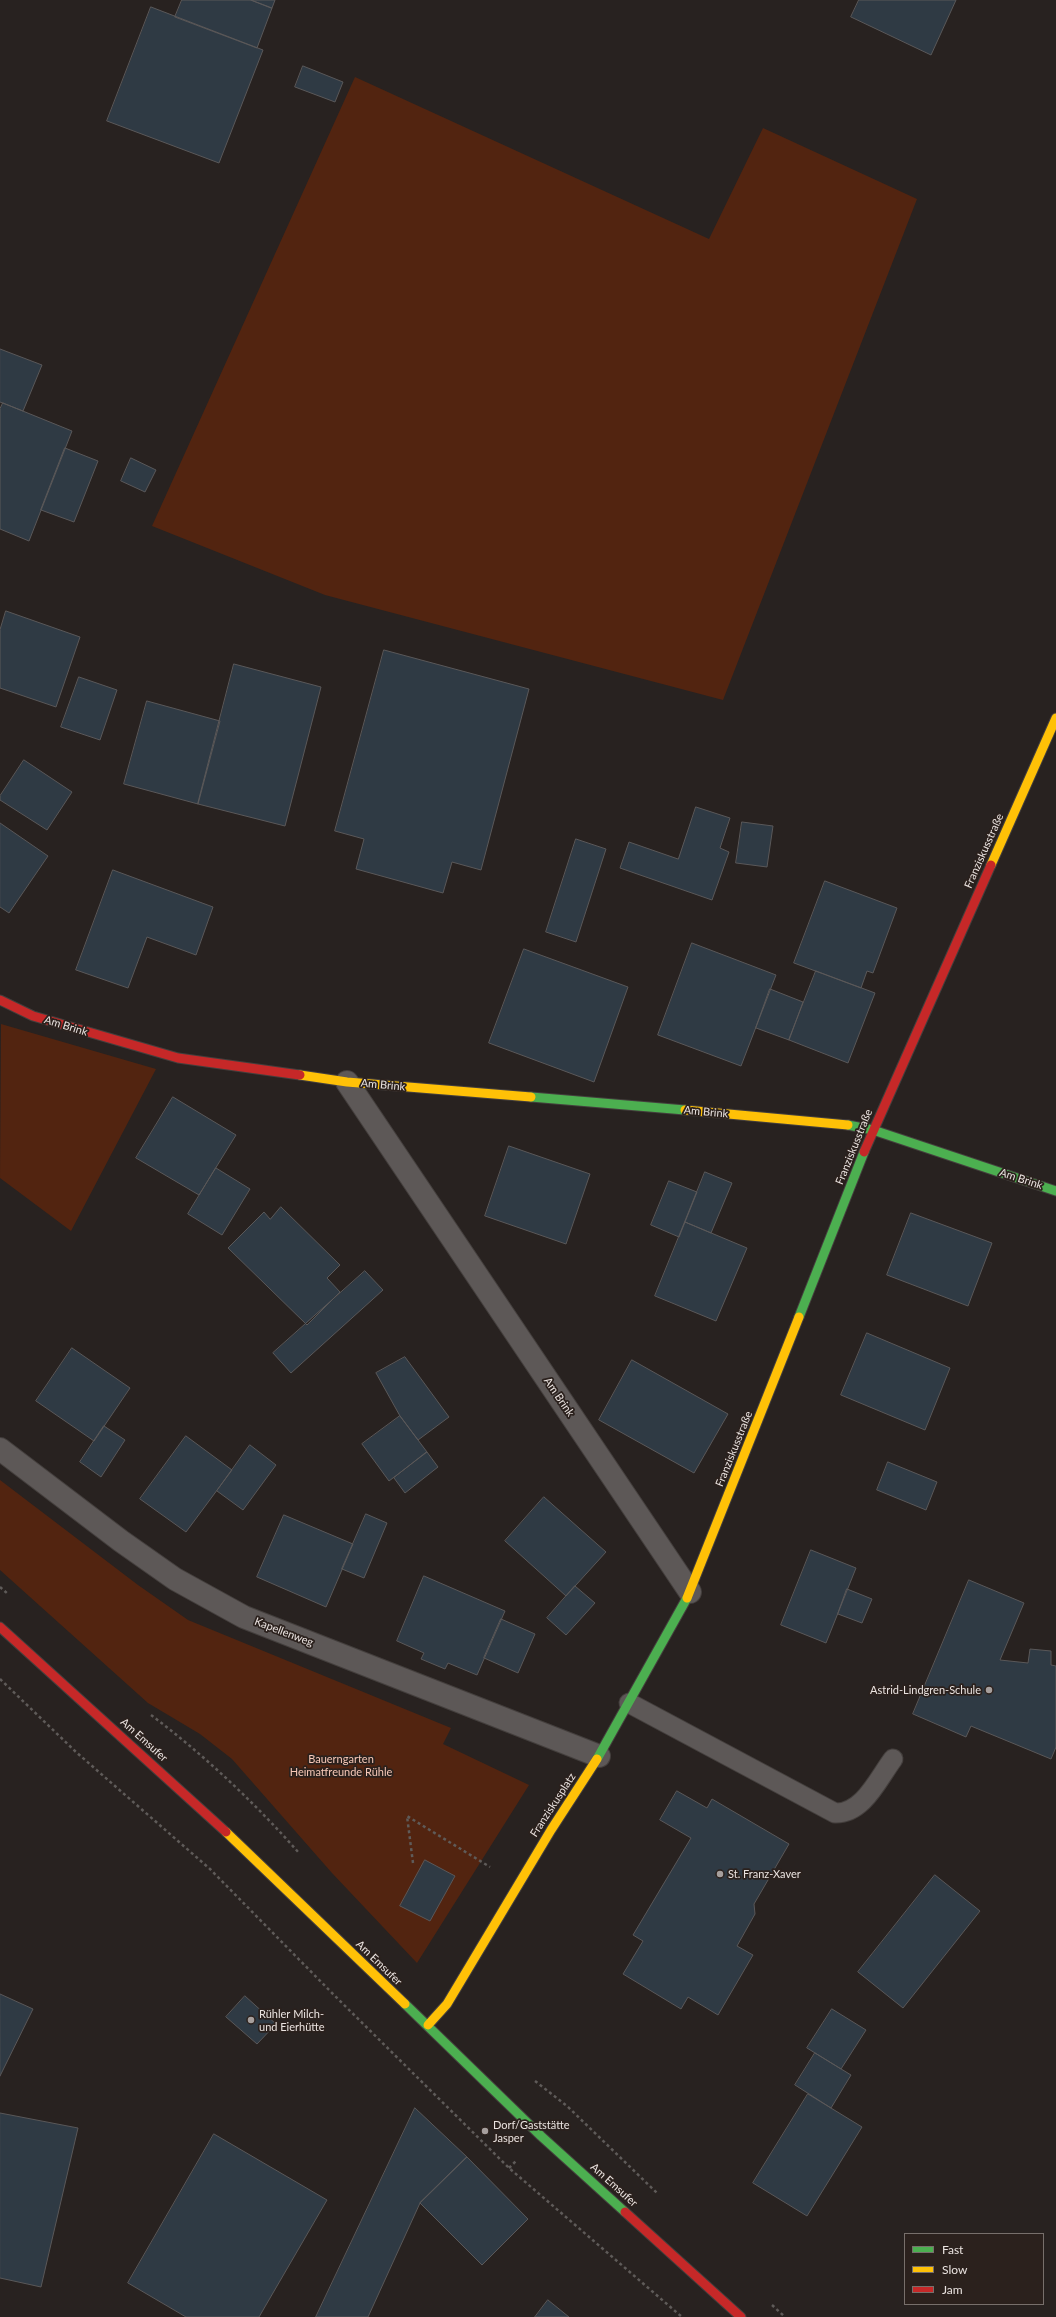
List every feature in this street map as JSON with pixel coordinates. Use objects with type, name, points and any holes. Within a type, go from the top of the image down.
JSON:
[{"type":"street","name":"Franziskusstraße","points":[[690,1592],[873,1130],[1056,718]]},
{"type":"street","name":"Am Brink","points":[[0,1000],[33,1016],[178,1058],[347,1082],[837,1122],[873,1130],[1056,1191]]},
{"type":"street","name":"Am Brink","points":[[347,1082],[690,1592]]},
{"type":"street","name":"Kapellenweg","points":[[0,1449],[122,1541],[176,1579],[244,1617],[599,1756]]},
{"type":"street","name":"Franziskusplatz","points":[[428,2025],[447,2004],[517,1884],[599,1756],[690,1592]]},
{"type":"street","name":"Am Emsufer","points":[[0,1627],[168,1778],[428,2025],[541,2136],[741,2317]]},
{"type":"lane","points":[[629,1703],[835,1813],[846,1813],[861,1804],[893,1759]]},
{"type":"path","points":[[0,1679],[76,1752],[210,1869],[334,1995],[509,2168],[682,2317]]},
{"type":"path","points":[[413,1863],[407,1816],[517,1884]]},
{"type":"green space","points":[[355,77],[709,239],[763,128],[917,199],[723,700],[325,595],[152,526]]},
{"type":"green space","points":[[1,1024],[156,1069],[71,1231],[0,1178]]},
{"type":"green space","name":"Bauerngarten Heimatfreunde Rühle","points":[[0,1480],[138,1585],[188,1620],[451,1728],[443,1744],[529,1785],[417,1963],[332,1873],[232,1759],[200,1734],[148,1703],[0,1570]]},
{"type":"building","points":[[182,0],[251,0],[272,8],[257,48],[175,17]]},
{"type":"building","points":[[251,0],[275,0],[272,8]]},
{"type":"building","points":[[859,0],[956,0],[931,55],[851,17]]},
{"type":"building","points":[[151,7],[263,50],[219,163],[107,121]]},
{"type":"building","points":[[303,66],[343,82],[335,102],[295,87]]},
{"type":"building","points":[[0,349],[42,365],[23,411],[0,402]]},
{"type":"building","points":[[3,403],[72,431],[29,541],[0,529],[0,409]]},
{"type":"building","points":[[65,448],[98,461],[74,522],[41,510]]},
{"type":"building","points":[[131,458],[156,470],[145,492],[121,481]]},
{"type":"building","points":[[6,611],[80,637],[56,707],[0,688],[0,630]]},
{"type":"building","points":[[384,650],[529,689],[481,870],[452,862],[443,893],[356,869],[364,839],[335,831]]},
{"type":"building","points":[[234,664],[321,687],[285,826],[198,804]]},
{"type":"building","points":[[79,677],[117,690],[100,740],[61,727]]},
{"type":"building","points":[[147,701],[220,721],[198,804],[124,784]]},
{"type":"building","points":[[24,760],[72,792],[47,830],[0,800],[0,796]]},
{"type":"building","points":[[696,807],[730,818],[720,848],[729,852],[712,900],[620,868],[629,842],[678,859]]},
{"type":"building","points":[[742,822],[773,826],[767,867],[736,863]]},
{"type":"building","points":[[0,823],[48,856],[9,913],[0,907]]},
{"type":"building","points":[[576,839],[606,849],[576,942],[546,932]]},
{"type":"building","points":[[113,870],[213,907],[196,955],[147,937],[128,988],[76,970]]},
{"type":"building","points":[[825,881],[897,908],[873,973],[867,971],[861,988],[794,963]]},
{"type":"building","points":[[692,943],[776,975],[741,1066],[658,1035]]},
{"type":"building","points":[[524,949],[628,987],[594,1082],[489,1043]]},
{"type":"building","points":[[816,971],[875,993],[848,1063],[789,1040]]},
{"type":"building","points":[[770,989],[803,1002],[789,1040],[756,1028]]},
{"type":"building","points":[[173,1097],[236,1135],[199,1195],[136,1158]]},
{"type":"building","points":[[509,1146],[590,1174],[566,1244],[485,1216]]},
{"type":"building","points":[[216,1168],[250,1189],[222,1235],[188,1214]]},
{"type":"building","points":[[705,1172],[732,1183],[711,1233],[685,1222]]},
{"type":"building","points":[[669,1181],[697,1192],[679,1237],[651,1225]]},
{"type":"building","points":[[281,1207],[340,1265],[327,1278],[340,1292],[307,1325],[228,1248],[264,1212],[270,1219]]},
{"type":"building","points":[[911,1213],[992,1243],[968,1306],[887,1275]]},
{"type":"building","points":[[685,1222],[747,1248],[716,1321],[655,1296]]},
{"type":"building","points":[[365,1271],[383,1290],[291,1373],[273,1353]]},
{"type":"building","points":[[867,1333],[950,1368],[925,1430],[841,1395]]},
{"type":"building","points":[[72,1348],[130,1388],[94,1441],[36,1401]]},
{"type":"building","points":[[405,1357],[449,1417],[418,1440],[400,1416],[376,1373]]},
{"type":"building","points":[[632,1360],[728,1414],[694,1473],[599,1420]]},
{"type":"building","points":[[400,1416],[427,1452],[389,1481],[362,1444]]},
{"type":"building","points":[[104,1426],[125,1440],[101,1477],[80,1462]]},
{"type":"building","points":[[186,1436],[232,1470],[186,1532],[140,1499]]},
{"type":"building","points":[[250,1445],[276,1465],[243,1510],[217,1491]]},
{"type":"building","points":[[427,1452],[438,1467],[405,1493],[394,1478]]},
{"type":"building","points":[[888,1462],[937,1482],[926,1510],[877,1490]]},
{"type":"building","points":[[544,1497],[606,1552],[566,1596],[505,1541]]},
{"type":"building","points":[[366,1514],[387,1523],[364,1578],[342,1569]]},
{"type":"building","points":[[284,1515],[353,1544],[326,1607],[257,1577]]},
{"type":"building","points":[[811,1550],[856,1568],[826,1643],[781,1625]]},
{"type":"building","points":[[424,1576],[505,1611],[477,1675],[448,1663],[445,1669],[421,1659],[424,1653],[397,1641]]},
{"type":"building","name":"Astrid-Lindgren-Schule","points":[[969,1580],[1024,1603],[1000,1660],[1028,1663],[1030,1649],[1051,1651],[1051,1665],[1056,1666],[1056,1747],[1051,1759],[971,1726],[966,1737],[913,1714]]},
{"type":"building","points":[[575,1586],[595,1603],[566,1635],[547,1618]]},
{"type":"building","points":[[847,1589],[872,1599],[862,1623],[838,1614]]},
{"type":"building","points":[[501,1619],[535,1634],[518,1673],[484,1658]]},
{"type":"building","name":"St. Franz-Xaver","points":[[677,1791],[707,1808],[712,1799],[789,1844],[754,1904],[755,1914],[737,1946],[753,1955],[718,2015],[688,1997],[681,2009],[623,1974],[643,1941],[633,1935],[691,1838],[660,1820]]},
{"type":"building","points":[[425,1860],[455,1876],[430,1921],[400,1906]]},
{"type":"building","points":[[935,1875],[980,1911],[903,2008],[858,1972]]},
{"type":"building","points":[[0,1994],[33,2009],[0,2076]]},
{"type":"building","name":"Rühler Milch- und Eierhütte","points":[[245,1996],[276,2024],[257,2044],[226,2017]]},
{"type":"building","points":[[832,2009],[866,2030],[841,2069],[807,2048]]},
{"type":"building","points":[[815,2053],[851,2075],[831,2108],[795,2085]]},
{"type":"building","points":[[808,2094],[862,2127],[807,2216],[753,2183]]},
{"type":"building","points":[[415,2108],[467,2157],[420,2203],[368,2317],[316,2317]]},
{"type":"building","points":[[0,2113],[78,2128],[41,2287],[0,2278]]},
{"type":"building","points":[[214,2134],[327,2200],[259,2317],[186,2317],[128,2283]]},
{"type":"building","points":[[467,2157],[528,2219],[482,2265],[420,2203]]},
{"type":"building","points":[[548,2300],[569,2317],[535,2317]]},
{"type":"traffic: fast","points":[[531,1097],[685,1110]]},
{"type":"traffic: fast","points":[[848,1125],[873,1130],[1056,1191]]},
{"type":"traffic: fast","points":[[799,1317],[864,1152]]},
{"type":"traffic: fast","points":[[597,1759],[687,1598]]},
{"type":"traffic: fast","points":[[405,2004],[541,2136],[625,2212]]},
{"type":"traffic: slow","points":[[991,865],[1056,718]]},
{"type":"traffic: slow","points":[[300,1075],[347,1082],[531,1097]]},
{"type":"traffic: slow","points":[[685,1110],[848,1125]]},
{"type":"traffic: slow","points":[[687,1598],[799,1317]]},
{"type":"traffic: slow","points":[[428,2025],[447,2004],[551,1830],[597,1759]]},
{"type":"traffic: slow","points":[[226,1832],[405,2004]]},
{"type":"traffic: jam","points":[[864,1152],[991,865]]},
{"type":"traffic: jam","points":[[0,1000],[33,1016],[178,1058],[300,1075]]},
{"type":"traffic: jam","points":[[0,1627],[226,1832]]},
{"type":"traffic: jam","points":[[625,2212],[741,2317]]},
{"type":"place","name":"Astrid-Lindgren-Schule","points":[[989,1690]]},
{"type":"place","name":"St. Franz-Xaver","points":[[720,1874]]},
{"type":"place","name":"Rühler Milch- und Eierhütte","points":[[251,2020]]},
{"type":"place","name":"Dorf/Gaststätte Jasper","points":[[485,2131]]}]
